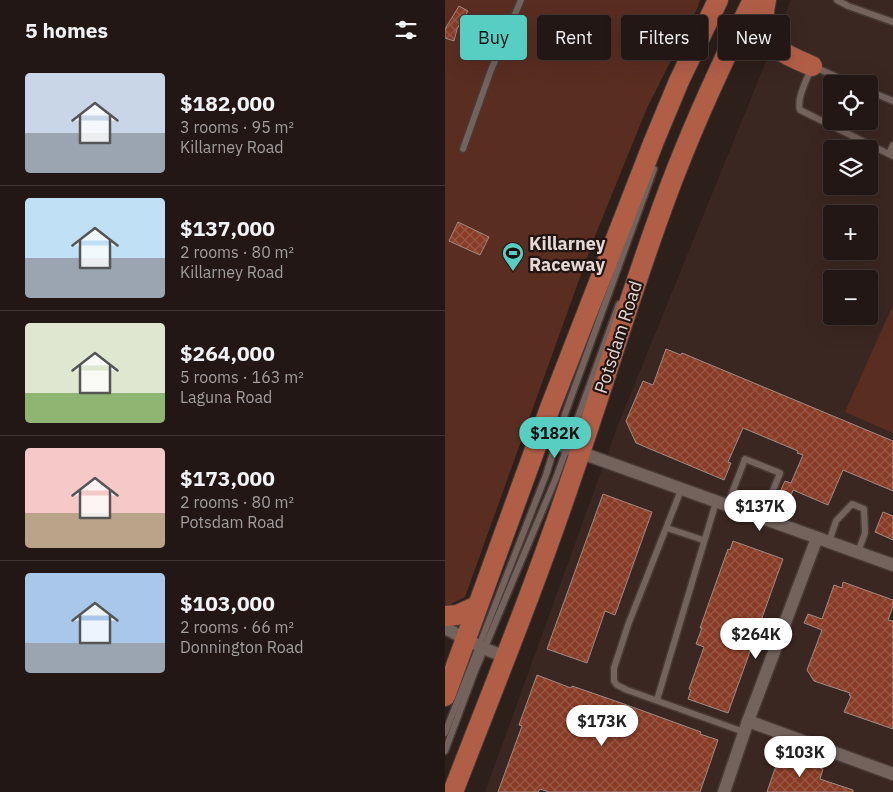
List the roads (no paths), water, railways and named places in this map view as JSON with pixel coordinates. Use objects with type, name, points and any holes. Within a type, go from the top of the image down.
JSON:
[{"type":"main road","name":"Potsdam Road","points":[[453,792],[506,656],[561,446],[654,141],[679,81],[718,0]]},
{"type":"main road","name":"Potsdam Road","points":[[445,696],[476,644],[477,606],[494,565],[561,446],[634,289],[675,172],[701,108],[753,0]]},
{"type":"main road","points":[[766,0],[764,9],[766,30],[776,48],[812,66]]},
{"type":"main road","points":[[445,616],[457,615],[477,606]]},
{"type":"street","points":[[561,446],[893,565]]},
{"type":"street","points":[[724,792],[746,726],[823,540]]},
{"type":"street","points":[[445,628],[476,644],[506,656]]},
{"type":"street","points":[[746,726],[893,774]]},
{"type":"lane","points":[[463,149],[491,70],[521,0]]},
{"type":"lane","points":[[837,0],[848,6],[893,22]]},
{"type":"lane","points":[[832,75],[812,66],[799,100],[798,107],[800,110],[891,155],[893,145]]},
{"type":"lane","points":[[878,94],[893,101]]},
{"type":"lane","points":[[445,751],[476,644],[556,478],[561,446],[658,157]]},
{"type":"lane","points":[[445,733],[476,644],[546,475],[561,446],[620,300]]},
{"type":"lane","points":[[657,700],[703,540],[745,460],[780,473],[762,518]]},
{"type":"lane","points":[[681,490],[628,625],[613,676],[617,685],[657,700],[746,726]]},
{"type":"lane","points":[[823,540],[836,521],[852,504],[864,509],[865,533],[857,552]]},
{"type":"lane","points":[[667,528],[703,540]]},
{"type":"place","name":"Killarney Raceway","points":[[513,272]]}]
